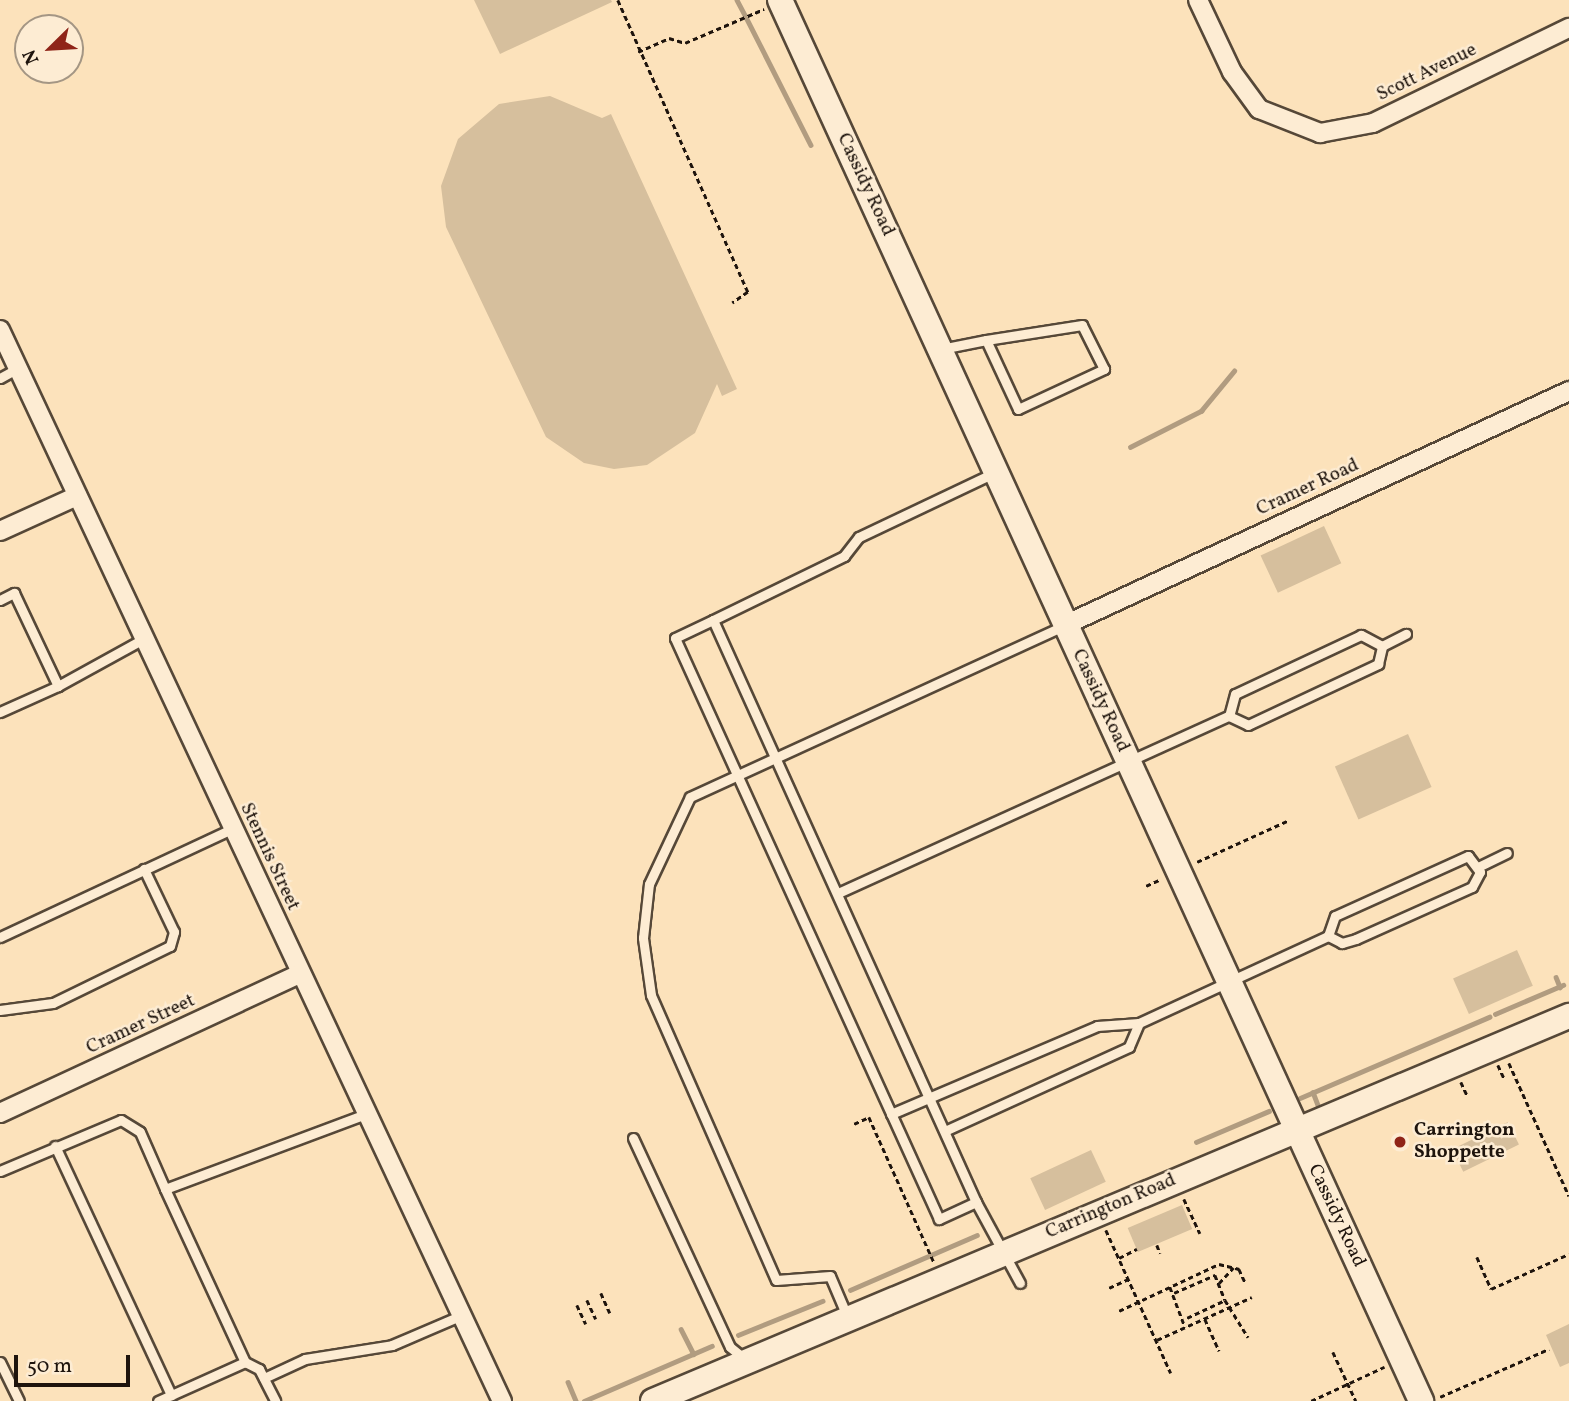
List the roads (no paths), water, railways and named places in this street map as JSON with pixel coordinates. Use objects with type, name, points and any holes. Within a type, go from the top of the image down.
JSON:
[{"type":"street","name":"Scott Avenue","points":[[1198,0],[1243,90],[1259,108],[1299,128],[1351,132],[1569,28]]},
{"type":"street","name":"Cassidy Road","points":[[780,1],[1421,1401]]},
{"type":"street","name":"Stennis Street","points":[[0,330],[502,1401]]},
{"type":"street","name":"Cramer Road","points":[[1065,625],[1569,390]]},
{"type":"street","points":[[0,531],[77,496]]},
{"type":"street","name":"Cramer Street","points":[[0,1113],[300,974]]},
{"type":"street","name":"Carrington Road","points":[[653,1401],[847,1316],[1098,1213],[1501,1041],[1569,1016]]},
{"type":"lane","points":[[940,349],[986,340],[1082,325],[1104,369],[1018,409],[986,340]]},
{"type":"lane","points":[[0,377],[18,368]]},
{"type":"lane","points":[[976,1202],[939,1219],[675,638],[844,555],[859,537],[995,472]]},
{"type":"lane","points":[[0,600],[14,593],[58,686]]},
{"type":"lane","points":[[713,620],[976,1202],[1020,1283]]},
{"type":"lane","points":[[847,1316],[830,1276],[776,1280],[651,995],[643,939],[649,884],[690,797],[1065,625]]},
{"type":"lane","points":[[838,893],[1229,716],[1248,725],[1378,664],[1382,646],[1405,634]]},
{"type":"lane","points":[[1229,716],[1235,694],[1348,641],[1368,635],[1382,646]]},
{"type":"lane","points":[[0,712],[58,686],[143,639]]},
{"type":"lane","points":[[0,937],[232,829]]},
{"type":"lane","points":[[1478,867],[1507,853]]},
{"type":"lane","points":[[891,1114],[1097,1026],[1139,1023],[1328,936],[1335,916],[1455,859],[1468,856],[1478,867],[1480,881],[1472,887],[1356,939],[1342,943],[1328,936]]},
{"type":"lane","points":[[0,1010],[53,1003],[170,946],[174,932],[144,869]]},
{"type":"lane","points":[[945,1131],[1129,1048],[1139,1023]]},
{"type":"lane","points":[[165,1189],[366,1114]]},
{"type":"lane","points":[[0,1171],[108,1122],[132,1124],[165,1189],[244,1362],[264,1378],[275,1401]]},
{"type":"lane","points":[[633,1138],[730,1347],[748,1361]]},
{"type":"lane","points":[[55,1146],[171,1395]]},
{"type":"lane","points":[[264,1378],[305,1359],[392,1345],[462,1315]]},
{"type":"lane","points":[[0,1362],[19,1401]]},
{"type":"lane","points":[[158,1401],[244,1362]]},
{"type":"waterway","points":[[737,0],[745,15]]},
{"type":"waterway","points":[[747,19],[811,145]]},
{"type":"waterway","points":[[1130,447],[1201,411],[1234,371]]},
{"type":"waterway","points":[[1556,977],[1560,987]]},
{"type":"waterway","points":[[1495,1014],[1563,985]]},
{"type":"waterway","points":[[1300,1098],[1489,1017]]},
{"type":"waterway","points":[[1313,1092],[1320,1110]]},
{"type":"waterway","points":[[1196,1142],[1269,1111]]},
{"type":"waterway","points":[[850,1290],[977,1235]]},
{"type":"waterway","points":[[738,1335],[822,1301]]},
{"type":"waterway","points":[[681,1329],[694,1354]]},
{"type":"waterway","points":[[584,1401],[712,1346]]},
{"type":"waterway","points":[[568,1382],[576,1401]]},
{"type":"place","name":"Carrington Shoppette","points":[[1400,1142]]}]
